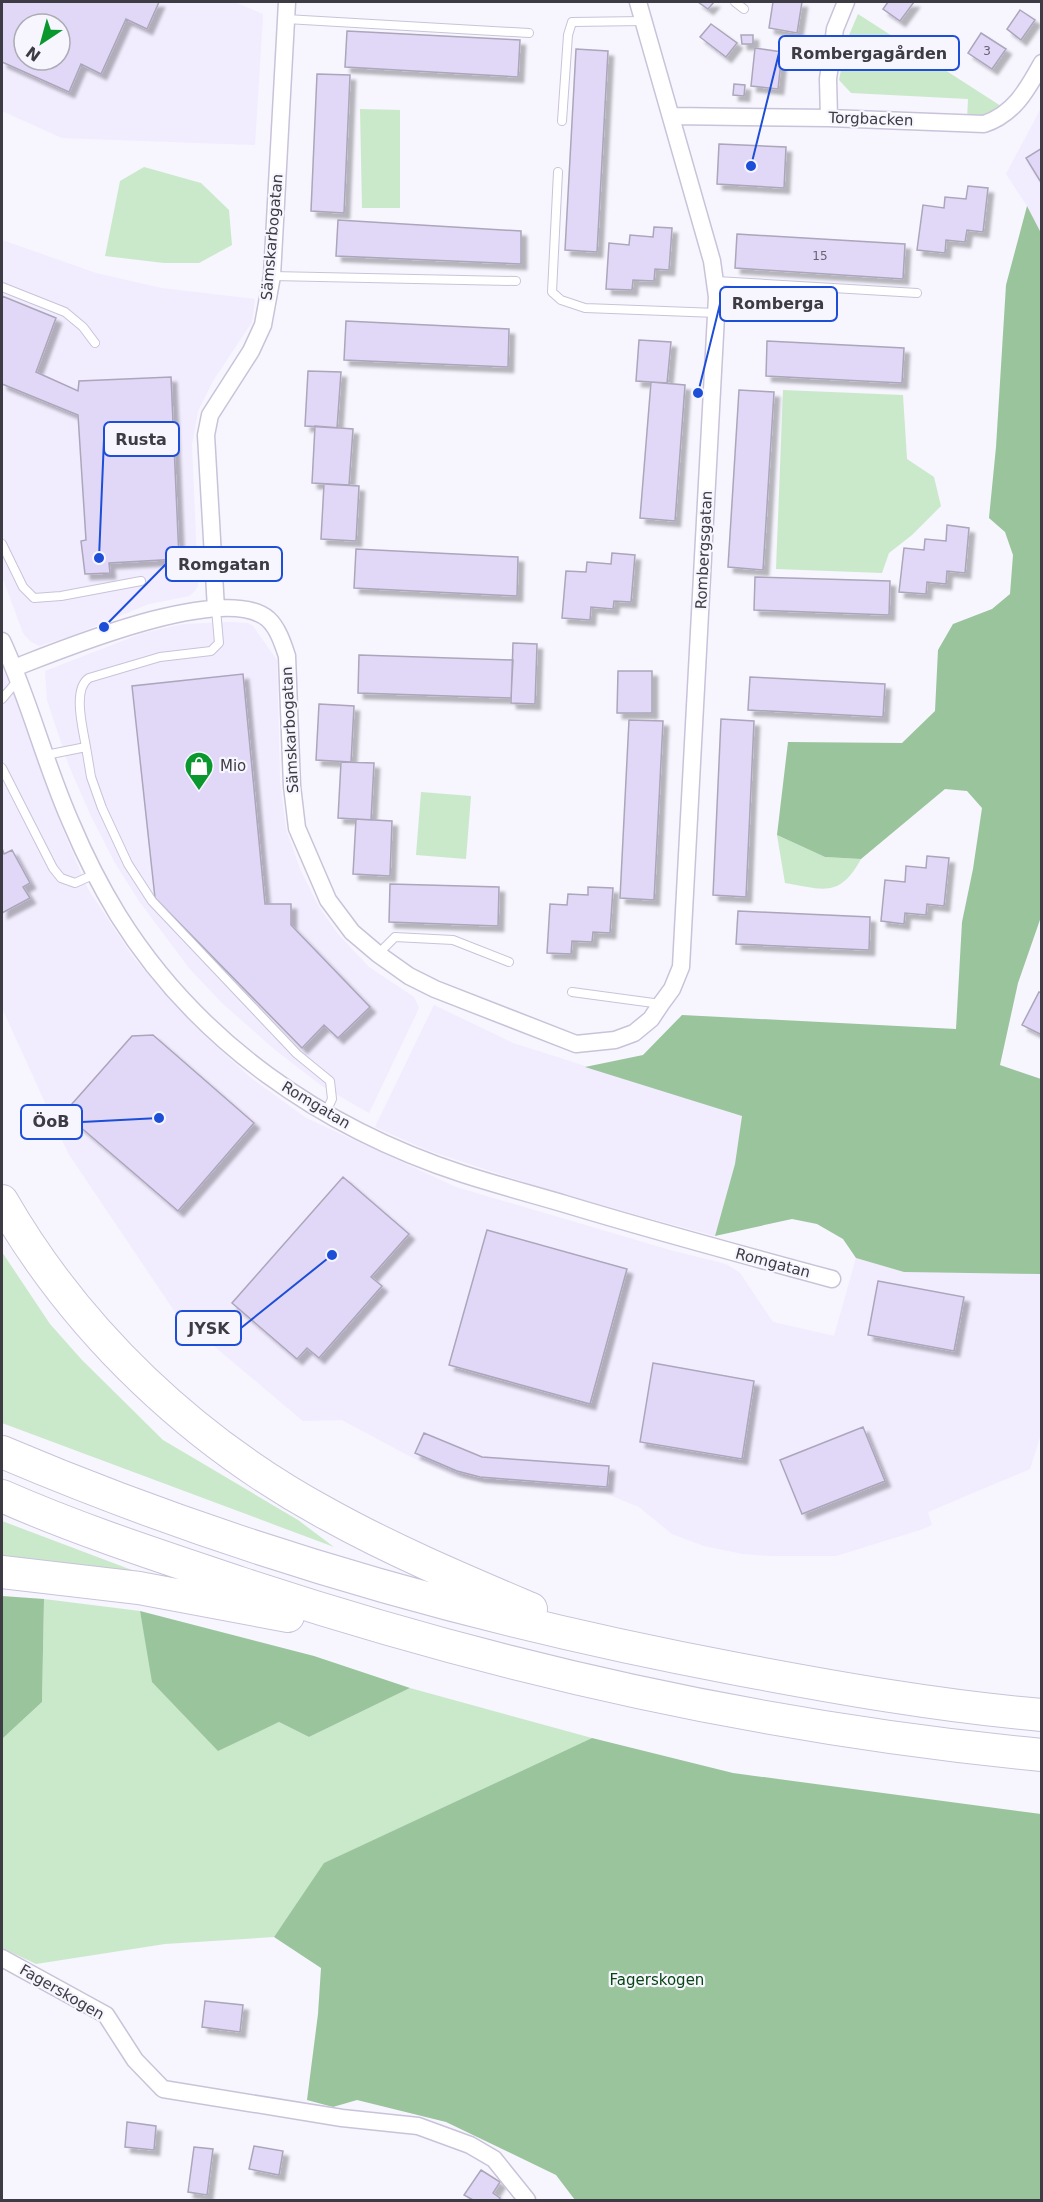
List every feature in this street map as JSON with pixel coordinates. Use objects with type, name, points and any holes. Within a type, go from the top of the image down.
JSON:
[{"type":"highway","points":[[2,1201],[51,1278],[97,1333],[148,1385],[200,1431],[265,1477],[328,1515],[472,1584],[626,1648]]},
{"type":"highway","points":[[2,1452],[168,1517],[324,1569],[464,1608],[626,1648],[880,1695],[1041,1715]]},
{"type":"highway","points":[[2,1496],[156,1555],[314,1607],[456,1648],[615,1686],[771,1718],[887,1736],[1041,1755]]},
{"type":"highway","points":[[2,1572],[139,1588],[456,1648]]},
{"type":"street","name":"Sämskarbogatan","points":[[287,2],[272,276],[263,325],[251,351],[210,415],[206,435],[216,609],[249,610],[268,619],[280,637],[287,656],[292,786],[297,828],[328,900],[352,932],[409,976],[435,989],[576,1044]]},
{"type":"street","name":"Rombergsgatan","points":[[576,1044],[615,1040],[634,1033],[651,1019],[662,1004],[672,989],[681,967],[717,314],[716,281],[672,116],[638,2]]},
{"type":"street","points":[[828,118],[828,79],[835,29],[846,2]]},
{"type":"street","name":"Torgbacken","points":[[672,116],[828,118],[984,124],[998,119],[1010,110],[1023,95],[1041,63]]},
{"type":"street","points":[[16,674],[150,619],[216,609]]},
{"type":"street","name":"Romgatan","points":[[2,641],[71,824],[95,874],[142,951],[168,986],[257,1069],[325,1114],[380,1141],[461,1173],[658,1232],[832,1279]]},
{"type":"street","name":"Fagerskogen","points":[[2,1958],[106,2015],[135,2060],[163,2089],[342,2118],[418,2126],[470,2145],[494,2159],[527,2200]]},
{"type":"lane","points":[[735,2],[744,9]]},
{"type":"lane","points":[[286,19],[529,33]]},
{"type":"lane","points":[[562,121],[568,35],[572,22],[643,21]]},
{"type":"lane","points":[[558,172],[552,292],[561,300],[585,309],[717,314]]},
{"type":"lane","points":[[272,276],[516,281]]},
{"type":"lane","points":[[716,281],[917,293]]},
{"type":"lane","points":[[2,287],[65,312],[83,327],[95,343]]},
{"type":"lane","points":[[2,544],[22,587],[34,598],[61,596],[141,581]]},
{"type":"lane","points":[[216,609],[219,643],[212,651],[160,657],[84,681],[79,694],[91,777],[102,808],[128,864],[152,901],[297,1054],[330,1081],[332,1100],[325,1114]]},
{"type":"lane","points":[[2,699],[16,674]]},
{"type":"lane","points":[[46,755],[86,747]]},
{"type":"lane","points":[[2,768],[52,868],[60,878],[75,883],[95,874]]},
{"type":"lane","points":[[378,954],[395,937],[453,940],[509,962]]},
{"type":"lane","points":[[572,992],[662,1004]]},
{"type":"shaded area","points":[[2,2],[234,2],[263,14],[255,145],[62,138],[2,111]]},
{"type":"shaded area","points":[[1041,108],[1041,235],[1027,206],[1006,174]]},
{"type":"shaded area","points":[[2,240],[96,273],[161,288],[255,299],[252,322],[213,381],[198,411],[192,445],[198,586],[189,596],[149,604],[71,636],[39,646],[23,633],[2,576]]},
{"type":"shaded area","points":[[248,623],[253,626],[277,660],[280,781],[286,829],[300,869],[319,907],[338,934],[369,967],[414,997],[419,1008],[369,1113],[322,1086],[274,1049],[222,1003],[189,968],[139,901],[115,863],[69,766],[47,700],[45,671],[143,633],[184,624]]},
{"type":"shaded area","points":[[2,667],[19,705],[62,828],[88,889],[133,957],[162,991],[197,1029],[250,1077],[306,1118],[456,1187],[670,1250],[726,1264],[740,1273],[773,1322],[834,1336],[856,1258],[904,1272],[1041,1274],[1041,1434],[1030,1469],[928,1512],[932,1525],[923,1529],[836,1556],[773,1556],[743,1554],[704,1546],[672,1534],[639,1507],[607,1494],[480,1482],[454,1477],[342,1420],[303,1421],[177,1315],[68,1153],[2,1008]]},
{"type":"shaded area","points":[[434,1005],[513,1043],[742,1116],[735,1164],[715,1236],[557,1193],[427,1150],[375,1127]]},
{"type":"green space","points":[[858,14],[1004,108],[994,115],[967,120],[968,99],[851,93],[839,80],[847,40]]},
{"type":"green space","points":[[360,109],[400,110],[400,208],[362,208]]},
{"type":"green space","points":[[144,167],[201,183],[229,210],[232,245],[199,263],[164,263],[105,256],[120,181]]},
{"type":"green space","points":[[1027,206],[1042,235],[1042,914],[1018,983],[1000,1065],[1041,1079],[1041,1274],[904,1272],[856,1258],[843,1239],[817,1224],[792,1219],[715,1236],[735,1164],[742,1116],[585,1067],[643,1055],[682,1015],[956,1029],[962,922],[982,808],[967,791],[945,789],[861,859],[825,857],[777,835],[788,742],[902,743],[935,711],[938,650],[953,624],[992,609],[1010,594],[1013,555],[1005,532],[989,518],[996,447],[1006,285]]},
{"type":"green space","points":[[783,390],[903,395],[907,459],[934,477],[941,506],[912,535],[889,553],[882,573],[776,569]]},
{"type":"green space","points":[[421,792],[471,796],[466,859],[416,855]]},
{"type":"green space","points":[[777,835],[825,857],[861,859],[853,872],[837,886],[820,889],[785,883]]},
{"type":"green space","points":[[2,1252],[50,1324],[82,1360],[163,1440],[298,1520],[334,1547],[2,1423]]},
{"type":"green space","points":[[2,1521],[153,1578],[2,1556]]},
{"type":"green space","points":[[2,1596],[44,1599],[42,1702],[2,1739]]},
{"type":"green space","points":[[44,1599],[140,1611],[153,1682],[218,1750],[279,1722],[309,1737],[410,1688],[592,1738],[325,1863],[274,1937],[165,1944],[36,1964],[2,1948],[2,1739],[42,1702]]},
{"type":"green space","points":[[140,1611],[314,1656],[410,1688],[309,1737],[279,1722],[218,1751],[152,1682]]},
{"type":"green space","name":"Fagerskogen","points":[[592,1738],[733,1773],[1041,1814],[1041,2200],[575,2200],[556,2175],[446,2122],[357,2100],[333,2107],[307,2100],[318,2014],[321,1968],[274,1937],[324,1863]]},
{"type":"building","points":[[2,2],[159,2],[147,29],[126,19],[101,74],[81,64],[69,92],[24,72],[72,72],[72,12],[12,12],[12,66],[2,62]]},
{"type":"building","points":[[698,2],[714,2],[708,9]]},
{"type":"building","points":[[773,2],[802,2],[797,33],[769,28]]},
{"type":"building","points":[[888,2],[914,2],[900,21],[883,9]]},
{"type":"building","points":[[1020,10],[1035,20],[1021,40],[1007,29]]},
{"type":"building","points":[[711,24],[737,43],[726,57],[700,37]]},
{"type":"building","points":[[347,31],[520,40],[518,77],[345,67]]},
{"type":"building","points":[[981,33],[1006,49],[992,69],[968,53]]},
{"type":"building","points":[[741,35],[753,35],[753,44],[742,44]]},
{"type":"building","points":[[755,48],[782,52],[778,89],[751,86]]},
{"type":"building","points":[[576,49],[608,51],[597,252],[565,250]]},
{"type":"building","points":[[317,74],[350,75],[344,213],[311,211]]},
{"type":"building","points":[[734,84],[745,85],[744,96],[733,95]]},
{"type":"building","points":[[719,144],[786,147],[784,188],[717,184]]},
{"type":"building","points":[[1042,148],[1042,184],[1026,158]]},
{"type":"building","points":[[968,186],[988,188],[983,232],[967,230],[965,242],[946,240],[945,253],[917,250],[923,205],[944,208],[945,197],[966,199]]},
{"type":"building","points":[[338,220],[521,231],[521,264],[336,256]]},
{"type":"building","points":[[654,227],[672,228],[669,270],[655,269],[654,281],[633,280],[632,290],[606,289],[609,243],[629,245],[630,235],[653,237]]},
{"type":"building","points":[[737,234],[905,244],[903,279],[735,268]]},
{"type":"building","points":[[2,296],[56,318],[36,372],[78,391],[79,381],[171,377],[179,559],[109,563],[110,573],[85,574],[81,541],[86,540],[78,415],[2,384]]},
{"type":"building","points":[[346,321],[509,329],[508,367],[344,360]]},
{"type":"building","points":[[639,340],[671,342],[667,383],[636,381]]},
{"type":"building","points":[[767,341],[904,348],[902,383],[766,376]]},
{"type":"building","points":[[308,371],[341,372],[337,428],[305,426]]},
{"type":"building","points":[[651,382],[685,385],[675,521],[640,518]]},
{"type":"building","points":[[739,390],[774,392],[763,570],[728,567]]},
{"type":"building","points":[[315,426],[353,429],[349,485],[312,483]]},
{"type":"building","points":[[324,484],[359,486],[356,541],[321,539]]},
{"type":"building","points":[[947,525],[969,528],[965,573],[947,571],[946,584],[927,582],[926,594],[899,592],[904,548],[924,550],[925,539],[946,541]]},
{"type":"building","points":[[356,549],[518,557],[517,596],[354,588]]},
{"type":"building","points":[[612,553],[635,555],[631,602],[614,601],[613,609],[591,607],[590,620],[562,618],[566,571],[586,572],[587,562],[611,564]]},
{"type":"building","points":[[755,577],[890,581],[889,615],[754,610]]},
{"type":"building","points":[[513,643],[537,644],[535,704],[511,703]]},
{"type":"building","points":[[359,655],[513,660],[511,698],[358,693]]},
{"type":"building","points":[[618,671],[652,671],[652,713],[617,713]]},
{"type":"building","name":"Mio","points":[[243,674],[265,904],[291,904],[291,925],[370,1007],[338,1038],[324,1025],[302,1048],[155,898],[132,686]]},
{"type":"building","points":[[750,677],[885,684],[883,717],[748,710]]},
{"type":"building","points":[[319,704],[354,706],[351,762],[316,760]]},
{"type":"building","points":[[721,719],[754,721],[746,897],[713,895]]},
{"type":"building","points":[[629,720],[663,721],[654,900],[620,898]]},
{"type":"building","points":[[341,762],[374,763],[371,820],[338,818]]},
{"type":"building","points":[[356,819],[392,821],[390,876],[353,874]]},
{"type":"building","points":[[2,848],[4,854],[12,850],[30,883],[23,887],[30,898],[2,913]]},
{"type":"building","points":[[927,856],[949,858],[944,906],[927,904],[926,915],[905,913],[904,924],[881,921],[885,880],[905,882],[906,866],[926,868]]},
{"type":"building","points":[[390,884],[499,887],[498,926],[389,922]]},
{"type":"building","points":[[588,887],[613,888],[610,933],[593,932],[592,942],[572,941],[571,954],[547,953],[550,904],[567,905],[568,894],[588,895]]},
{"type":"building","points":[[738,911],[870,917],[869,950],[736,944]]},
{"type":"building","points":[[1039,992],[1042,993],[1042,1035],[1022,1025]]},
{"type":"building","points":[[153,1035],[254,1123],[178,1211],[64,1113],[132,1036]]},
{"type":"building","points":[[343,1177],[409,1234],[371,1277],[382,1286],[319,1358],[307,1348],[297,1359],[232,1303]]},
{"type":"building","points":[[487,1230],[627,1269],[590,1404],[449,1365]]},
{"type":"building","points":[[878,1281],[964,1297],[954,1351],[868,1335]]},
{"type":"building","points":[[653,1363],[754,1381],[742,1459],[640,1442]]},
{"type":"building","points":[[863,1427],[885,1481],[802,1514],[780,1460]]},
{"type":"building","points":[[424,1433],[482,1457],[609,1466],[607,1487],[480,1477],[457,1471],[415,1453]]},
{"type":"building","points":[[205,2001],[243,2005],[240,2032],[202,2027]]},
{"type":"building","points":[[127,2122],[156,2126],[154,2150],[125,2147]]},
{"type":"building","points":[[254,2146],[283,2151],[279,2175],[249,2169]]},
{"type":"building","points":[[194,2147],[213,2149],[207,2195],[188,2192]]},
{"type":"building","points":[[481,2170],[500,2182],[493,2193],[500,2198],[499,2200],[473,2200],[464,2195]]},
{"type":"place","name":"Rombergagården","points":[[751,166]]},
{"type":"place","name":"Romberga","points":[[698,393]]},
{"type":"place","name":"Rusta","points":[[99,558]]},
{"type":"place","name":"Romgatan","points":[[104,627]]},
{"type":"place","name":"Mio","points":[[199,792]]},
{"type":"place","name":"ÖoB","points":[[159,1118]]},
{"type":"place","name":"JYSK","points":[[332,1255]]}]
